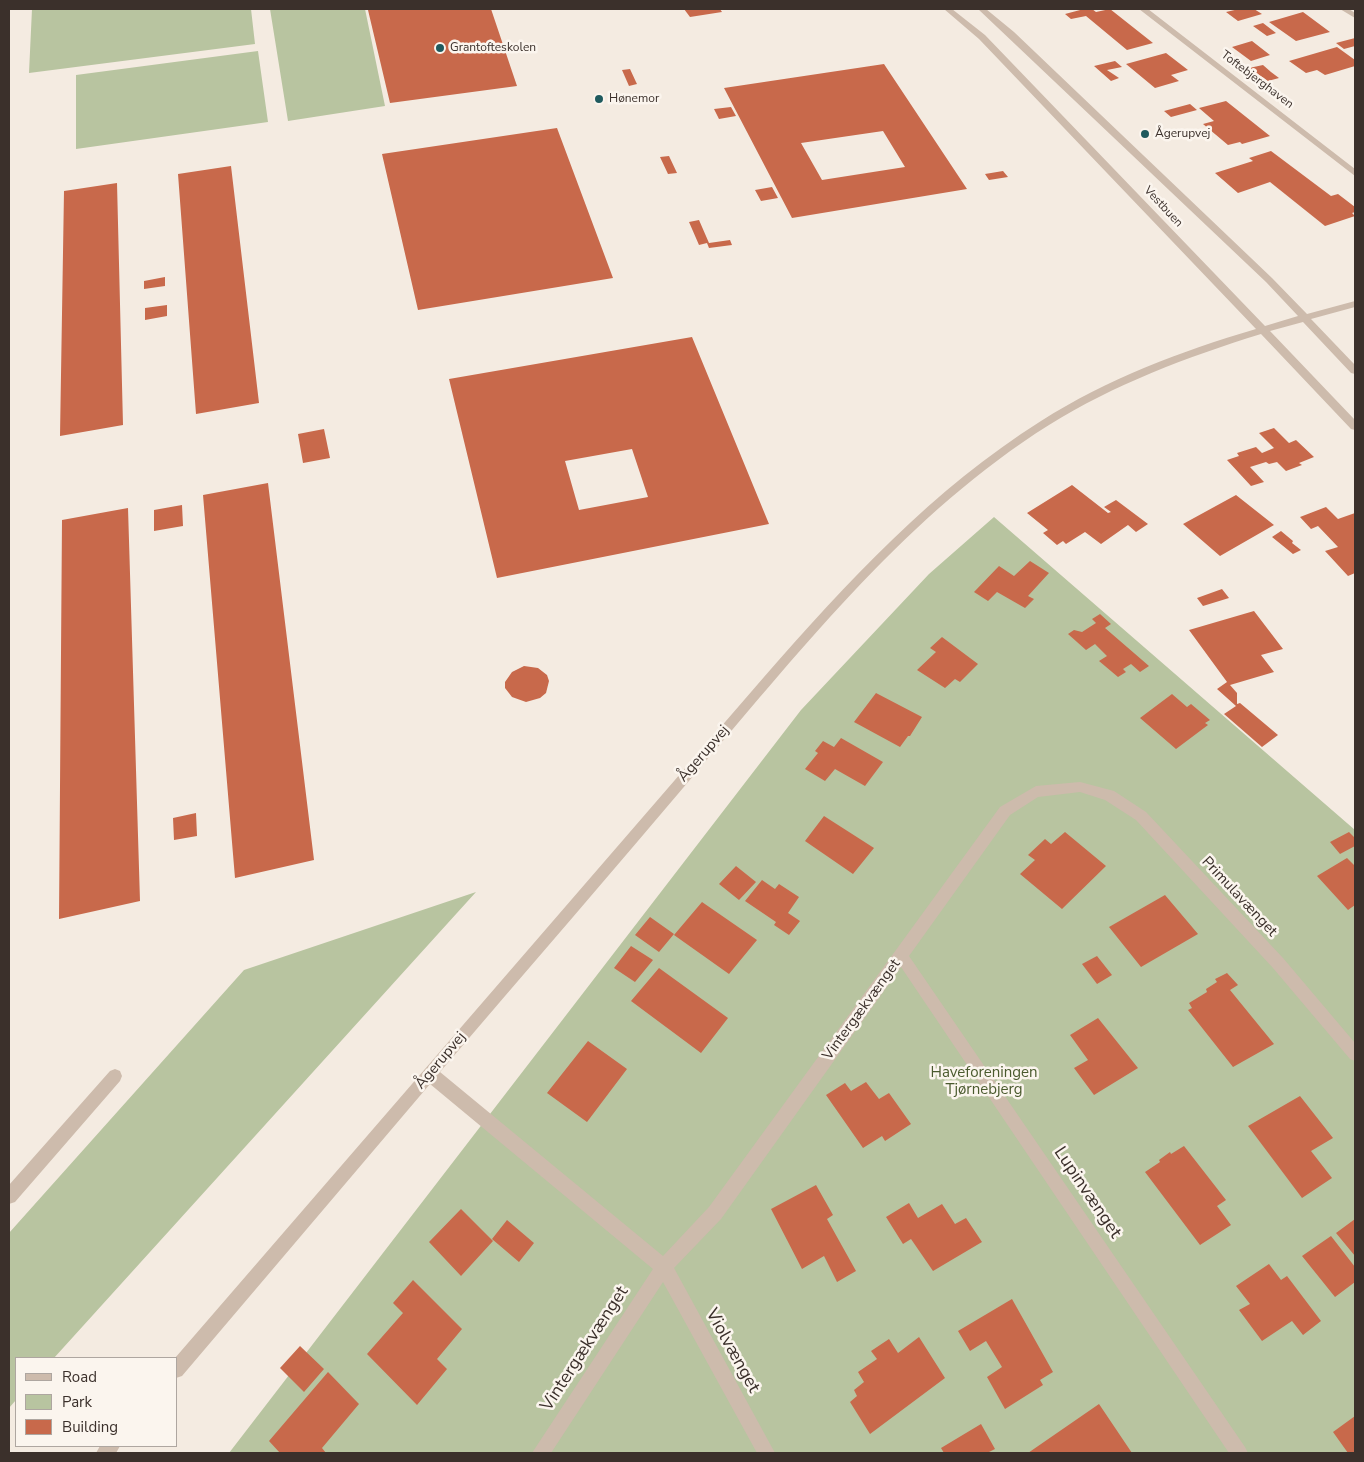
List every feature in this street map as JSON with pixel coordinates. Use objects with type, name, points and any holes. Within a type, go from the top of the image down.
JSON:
[{"type":"street","name":"Vestbuen","points":[[948,9],[989,44],[1355,426]]},
{"type":"street","name":"Vestbuen","points":[[982,9],[1011,34],[1269,280],[1355,371]]},
{"type":"street","name":"Toftebjerghaven","points":[[1143,9],[1355,173]]},
{"type":"street","points":[[1344,9],[1355,16]]},
{"type":"street","name":"Ågerupvej","points":[[178,1368],[618,852],[862,574],[917,521],[963,481],[1039,426],[1111,385],[1194,351],[1262,329],[1355,304]]},
{"type":"street","name":"Vintergækvænget","points":[[541,1453],[664,1267],[714,1213],[1005,811],[1036,792],[1080,787]]},
{"type":"street","name":"Primulavænget","points":[[1080,787],[1109,795],[1141,816],[1278,963],[1355,1054]]},
{"type":"street","name":"Lupinvænget","points":[[901,956],[1239,1453]]},
{"type":"street","points":[[430,1074],[664,1267]]},
{"type":"street","points":[[9,1196],[114,1076]]},
{"type":"street","name":"Violvænget","points":[[664,1267],[766,1453]]},
{"type":"green space","points":[[32,9],[251,9],[255,44],[29,73]]},
{"type":"green space","points":[[270,9],[365,9],[385,106],[288,121]]},
{"type":"green space","points":[[258,51],[268,122],[76,149],[76,75]]},
{"type":"green space","name":"Haveforeningen Tjørnebjerg","points":[[994,517],[1355,830],[1355,1453],[229,1453],[801,710],[929,574]]},
{"type":"green space","points":[[476,892],[55,1357],[15,1357],[15,1401],[9,1408],[9,1233],[244,970]]},
{"type":"building","name":"Grantofteskolen","points":[[491,9],[517,86],[390,103],[368,10]]},
{"type":"building","points":[[684,9],[720,9],[722,12],[690,17]]},
{"type":"building","points":[[1092,9],[1096,12],[1110,9],[1153,43],[1127,50],[1086,16],[1071,19],[1065,14]]},
{"type":"building","points":[[1239,9],[1254,9],[1262,14],[1238,21],[1226,12]]},
{"type":"building","points":[[1303,12],[1330,32],[1296,41],[1269,22]]},
{"type":"building","points":[[1263,23],[1276,33],[1267,36],[1253,26]]},
{"type":"building","points":[[1355,38],[1355,46],[1344,49],[1336,43]]},
{"type":"building","points":[[1252,41],[1270,55],[1251,61],[1232,47]]},
{"type":"building","points":[[1337,47],[1355,60],[1355,66],[1325,75],[1317,70],[1306,73],[1289,61]]},
{"type":"building","points":[[1166,53],[1188,70],[1171,75],[1179,81],[1155,88],[1126,64]]},
{"type":"building","points":[[1115,61],[1122,67],[1107,70],[1119,78],[1111,81],[1094,66]]},
{"type":"building","points":[[884,64],[967,189],[792,218],[724,88]],"holes":[[[883,131],[905,167],[822,180],[801,143]]]},
{"type":"building","points":[[1263,65],[1279,78],[1268,81],[1249,68]]},
{"type":"building","points":[[630,69],[637,84],[629,86],[622,70]]},
{"type":"building","points":[[1226,101],[1270,136],[1242,144],[1240,142],[1228,145],[1203,124],[1214,121],[1199,108]]},
{"type":"building","points":[[1190,104],[1197,110],[1171,117],[1164,111]]},
{"type":"building","points":[[731,107],[736,116],[719,119],[714,109]]},
{"type":"building","points":[[557,128],[613,278],[418,310],[382,154]]},
{"type":"building","points":[[1271,151],[1331,196],[1338,194],[1355,207],[1355,212],[1352,213],[1355,216],[1325,226],[1270,182],[1238,193],[1215,173],[1253,161],[1249,158]]},
{"type":"building","points":[[669,156],[677,173],[668,174],[660,157]]},
{"type":"building","points":[[231,166],[259,403],[196,414],[178,174]]},
{"type":"building","points":[[1003,171],[1008,177],[989,180],[985,174]]},
{"type":"building","points":[[117,183],[123,425],[60,436],[64,191]]},
{"type":"building","points":[[772,187],[778,198],[761,201],[755,190]]},
{"type":"building","points":[[699,220],[709,243],[730,240],[732,245],[709,248],[707,243],[699,245],[689,222]]},
{"type":"building","points":[[165,277],[165,286],[144,289],[144,281]]},
{"type":"building","points":[[167,305],[167,316],[145,320],[145,308]]},
{"type":"building","points":[[692,337],[769,524],[497,578],[449,379]],"holes":[[[632,449],[648,497],[579,510],[565,461]]]},
{"type":"building","points":[[1274,428],[1289,443],[1296,440],[1314,457],[1299,463],[1302,465],[1286,471],[1277,462],[1269,464],[1266,462],[1250,467],[1264,482],[1251,486],[1227,460],[1239,456],[1237,453],[1256,447],[1262,453],[1274,448],[1259,433]]},
{"type":"building","points":[[324,429],[330,458],[303,463],[298,434]]},
{"type":"building","points":[[268,483],[314,860],[235,878],[203,495]]},
{"type":"building","points":[[1072,485],[1108,513],[1111,512],[1104,507],[1116,500],[1148,524],[1136,532],[1128,525],[1101,544],[1085,532],[1066,544],[1063,541],[1057,545],[1043,533],[1048,530],[1027,513]]},
{"type":"building","points":[[1236,495],[1274,525],[1220,556],[1183,524]]},
{"type":"building","points":[[182,505],[183,526],[154,531],[154,510]]},
{"type":"building","points":[[1326,507],[1338,519],[1355,513],[1355,573],[1348,576],[1325,551],[1338,547],[1318,526],[1311,529],[1300,517]]},
{"type":"building","points":[[128,508],[140,901],[59,919],[62,520]]},
{"type":"building","points":[[1281,531],[1301,550],[1293,554],[1272,537]]},
{"type":"building","points":[[1030,561],[1049,573],[1028,596],[1034,599],[1025,608],[997,592],[988,601],[974,592],[999,566],[1014,576]]},
{"type":"building","points":[[1222,589],[1229,598],[1203,606],[1197,598]]},
{"type":"building","points":[[1254,611],[1283,649],[1261,655],[1274,672],[1230,685],[1237,693],[1237,704],[1240,703],[1278,735],[1262,747],[1224,714],[1236,706],[1217,689],[1227,682],[1189,630]]},
{"type":"building","points":[[1100,614],[1111,624],[1105,628],[1149,666],[1140,672],[1131,664],[1123,669],[1126,672],[1118,677],[1099,661],[1107,656],[1095,644],[1086,650],[1068,634],[1074,630],[1082,632],[1096,623],[1092,619]]},
{"type":"building","points":[[942,637],[978,664],[960,682],[955,679],[945,688],[917,670],[936,652],[930,648]]},
{"type":"building","points":[[524,666],[538,668],[547,675],[549,681],[546,693],[540,698],[526,702],[512,697],[505,688],[505,682],[512,672]]},
{"type":"building","points":[[876,693],[922,717],[910,736],[900,747],[854,722]]},
{"type":"building","points":[[1172,694],[1187,707],[1191,704],[1210,720],[1205,723],[1208,725],[1176,749],[1140,718]]},
{"type":"building","points":[[841,738],[883,762],[865,786],[835,769],[825,781],[805,769],[818,753],[815,751],[823,741],[834,747]]},
{"type":"building","points":[[196,813],[197,836],[174,840],[173,818]]},
{"type":"building","points":[[824,816],[874,848],[853,874],[805,841]]},
{"type":"building","points":[[1065,832],[1106,866],[1062,909],[1020,874],[1035,860],[1028,855],[1045,839],[1051,844]]},
{"type":"building","points":[[1349,832],[1355,838],[1355,846],[1340,854],[1330,842]]},
{"type":"building","points":[[1347,858],[1355,866],[1355,905],[1348,910],[1317,876]]},
{"type":"building","points":[[736,866],[756,882],[739,900],[719,884]]},
{"type":"building","points":[[762,880],[775,889],[779,884],[799,897],[788,913],[800,921],[789,935],[774,925],[776,922],[745,901]]},
{"type":"building","points":[[1165,895],[1198,934],[1141,967],[1109,927]]},
{"type":"building","points":[[702,902],[757,940],[729,974],[674,935]]},
{"type":"building","points":[[650,917],[674,934],[659,952],[635,935]]},
{"type":"building","points":[[631,946],[653,960],[635,982],[614,968]]},
{"type":"building","points":[[1097,956],[1112,975],[1097,984],[1082,964]]},
{"type":"building","points":[[659,968],[728,1018],[701,1053],[631,1001]]},
{"type":"building","points":[[1227,973],[1238,985],[1230,990],[1274,1044],[1233,1067],[1188,1010],[1192,1008],[1189,1003],[1207,992],[1206,989],[1217,982],[1215,979]]},
{"type":"building","points":[[1098,1018],[1138,1068],[1094,1095],[1074,1068],[1088,1060],[1070,1035]]},
{"type":"building","points":[[588,1041],[627,1069],[587,1122],[547,1093]]},
{"type":"building","points":[[866,1082],[879,1099],[889,1093],[911,1124],[885,1141],[882,1136],[863,1148],[826,1095],[845,1083],[851,1091]]},
{"type":"building","points":[[1300,1096],[1333,1138],[1311,1151],[1332,1178],[1302,1198],[1248,1126]]},
{"type":"building","points":[[1184,1146],[1226,1200],[1217,1206],[1231,1225],[1200,1245],[1145,1172],[1160,1162],[1159,1160],[1170,1152],[1171,1154]]},
{"type":"building","points":[[816,1185],[833,1215],[827,1219],[856,1271],[837,1282],[824,1256],[802,1269],[771,1209]]},
{"type":"building","points":[[909,1203],[918,1218],[942,1204],[955,1224],[966,1218],[982,1242],[933,1271],[911,1239],[903,1244],[886,1217]]},
{"type":"building","points":[[461,1209],[493,1241],[461,1276],[429,1242]]},
{"type":"building","points":[[1355,1219],[1355,1256],[1336,1233]]},
{"type":"building","points":[[507,1220],[534,1243],[519,1262],[492,1239]]},
{"type":"building","points":[[1331,1236],[1355,1267],[1355,1282],[1335,1297],[1302,1256]]},
{"type":"building","points":[[1269,1264],[1281,1280],[1287,1276],[1321,1321],[1303,1335],[1292,1321],[1262,1341],[1239,1310],[1250,1304],[1236,1286]]},
{"type":"building","points":[[413,1280],[462,1329],[437,1359],[447,1369],[417,1405],[367,1354],[403,1313],[393,1303]]},
{"type":"building","points":[[1012,1299],[1053,1372],[1040,1380],[1043,1385],[1005,1409],[987,1377],[1002,1367],[986,1341],[970,1351],[958,1331]]},
{"type":"building","points":[[919,1337],[945,1378],[870,1434],[850,1402],[857,1396],[854,1390],[864,1382],[858,1372],[877,1359],[871,1351],[889,1339],[898,1353]]},
{"type":"building","points":[[300,1346],[324,1369],[304,1392],[280,1368]]},
{"type":"building","points":[[328,1372],[359,1404],[322,1448],[326,1453],[280,1453],[269,1441]]},
{"type":"building","points":[[1099,1404],[1132,1453],[1028,1453]]},
{"type":"building","points":[[1355,1416],[1355,1453],[1348,1453],[1333,1432]]},
{"type":"building","points":[[981,1424],[995,1449],[987,1453],[944,1453],[941,1448]]},
{"type":"place","name":"Grantofteskolen","points":[[440,48]]},
{"type":"place","name":"Hønemor","points":[[599,99]]},
{"type":"place","name":"Ågerupvej","points":[[1145,134]]}]
